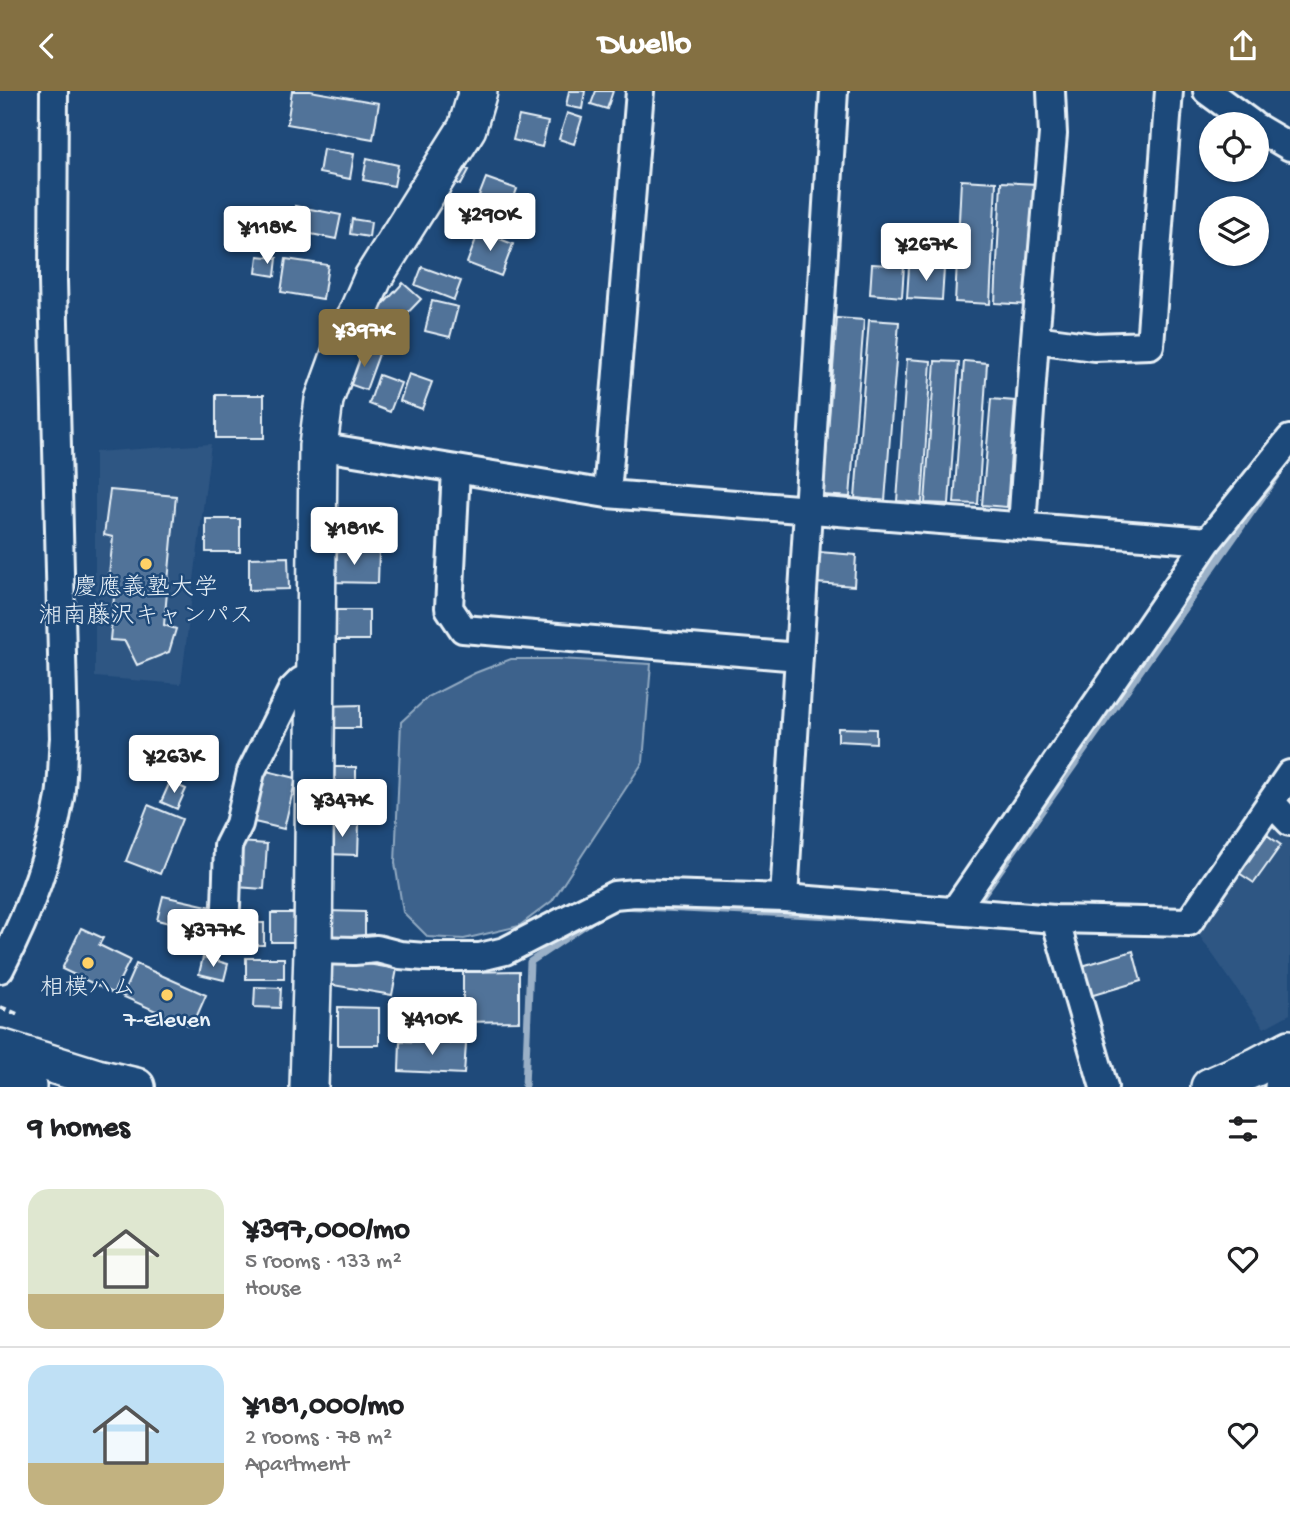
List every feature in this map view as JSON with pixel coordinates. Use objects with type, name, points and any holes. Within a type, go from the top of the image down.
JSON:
[{"type":"street","points":[[0,969],[15,941],[43,870],[60,796],[64,738],[52,281],[54,91]]},
{"type":"street","points":[[309,1087],[318,446],[324,400],[345,342],[373,278],[467,128],[478,91]]},
{"type":"street","points":[[607,494],[639,91]]},
{"type":"street","points":[[785,898],[834,91]]},
{"type":"street","points":[[1022,526],[1053,134],[1051,91]]},
{"type":"street","points":[[1035,339],[1094,347],[1150,345],[1169,91]]},
{"type":"street","points":[[1207,91],[1235,112]]},
{"type":"street","points":[[1269,135],[1290,147]]},
{"type":"street","points":[[955,910],[1208,541],[1290,439]]},
{"type":"street","points":[[318,446],[607,494],[1208,541]]},
{"type":"street","points":[[456,470],[449,608],[463,629],[799,657]]},
{"type":"street","points":[[225,936],[228,845],[239,824],[251,772],[292,690],[301,681],[316,673]]},
{"type":"street","points":[[313,950],[377,949],[400,955],[425,957],[480,957],[505,951],[614,895],[635,893],[785,898],[1055,919],[1189,922],[1290,774]]},
{"type":"street","points":[[1271,802],[1290,822]]},
{"type":"street","points":[[1055,919],[1104,1087]]},
{"type":"street","points":[[0,1048],[136,1087]]},
{"type":"street","points":[[1210,1087],[1290,1049]]},
{"type":"street","points":[[0,1079],[27,1087]]},
{"type":"street","points":[[1284,1087],[1290,1084]]},
{"type":"path","points":[[0,1007],[17,1014]]},
{"type":"shaded area","name":"慶應義塾大学 湘南藤沢キャンパス","points":[[211,444],[181,684],[95,677],[95,452]]},
{"type":"shaded area","points":[[511,659],[651,664],[643,762],[552,901],[519,926],[464,939],[428,937],[403,912],[395,863],[401,722],[428,697],[475,673]]},
{"type":"shaded area","points":[[1265,824],[1277,824],[1290,840],[1290,1014],[1264,1028],[1197,932]]},
{"type":"building","points":[[292,91],[310,91],[379,103],[373,139],[287,124]]},
{"type":"building","points":[[569,91],[585,91],[582,109],[566,106]]},
{"type":"building","points":[[596,91],[613,91],[607,109],[591,104]]},
{"type":"building","points":[[567,113],[582,118],[574,144],[559,139]]},
{"type":"building","points":[[519,116],[548,122],[542,147],[513,140]]},
{"type":"building","points":[[323,149],[354,154],[350,179],[319,173]]},
{"type":"building","points":[[367,158],[398,165],[394,186],[363,180]]},
{"type":"building","points":[[455,164],[469,170],[461,185],[448,179]]},
{"type":"building","points":[[486,178],[517,189],[507,215],[476,204]]},
{"type":"building","points":[[961,180],[996,182],[990,304],[955,302]]},
{"type":"building","points":[[1001,182],[1038,184],[1032,305],[995,303]]},
{"type":"building","points":[[295,206],[341,215],[336,239],[291,230]]},
{"type":"building","points":[[352,219],[371,222],[369,237],[350,234]]},
{"type":"building","points":[[479,231],[513,244],[501,276],[467,263]]},
{"type":"building","points":[[258,256],[277,258],[275,276],[256,273]]},
{"type":"building","points":[[286,259],[328,265],[323,299],[281,292]]},
{"type":"building","points":[[872,264],[904,266],[902,297],[870,294]]},
{"type":"building","points":[[422,267],[461,281],[454,300],[415,285]]},
{"type":"building","points":[[909,267],[944,269],[942,300],[907,298]]},
{"type":"building","points":[[403,283],[421,299],[395,326],[378,310]]},
{"type":"building","points":[[432,301],[458,307],[450,337],[425,331]]},
{"type":"building","points":[[837,318],[864,320],[850,497],[823,495]]},
{"type":"building","points":[[869,320],[899,322],[885,501],[855,498]]},
{"type":"building","points":[[363,348],[379,354],[366,390],[349,384]]},
{"type":"building","points":[[907,359],[931,361],[922,503],[897,501]]},
{"type":"building","points":[[935,361],[959,362],[949,504],[925,503]]},
{"type":"building","points":[[964,361],[987,363],[978,504],[954,503]]},
{"type":"building","points":[[409,374],[432,382],[422,409],[400,401]]},
{"type":"building","points":[[379,375],[401,383],[390,412],[369,404]]},
{"type":"building","points":[[216,395],[264,395],[264,438],[216,438]]},
{"type":"building","points":[[991,399],[1015,401],[1007,507],[982,505]]},
{"type":"building","points":[[110,490],[176,496],[164,625],[176,629],[169,652],[137,665],[125,641],[110,640],[115,586],[108,584],[113,537],[104,535]]},
{"type":"building","points":[[206,519],[240,519],[240,552],[206,552]]},
{"type":"building","points":[[331,551],[379,552],[378,583],[330,582]]},
{"type":"building","points":[[819,552],[856,555],[854,586],[816,583]]},
{"type":"building","points":[[288,557],[289,589],[249,590],[249,558]]},
{"type":"building","points":[[330,610],[369,610],[369,640],[330,640]]},
{"type":"building","points":[[360,705],[360,728],[324,728],[323,706]]},
{"type":"building","points":[[838,728],[876,729],[876,743],[838,741]]},
{"type":"building","points":[[324,767],[356,767],[356,794],[324,794]]},
{"type":"building","points":[[258,769],[296,778],[284,829],[246,820]]},
{"type":"building","points":[[170,782],[186,789],[177,809],[161,802]]},
{"type":"building","points":[[148,805],[182,819],[160,874],[126,861]]},
{"type":"building","points":[[326,823],[359,824],[358,855],[325,854]]},
{"type":"building","points":[[1267,835],[1281,845],[1254,883],[1239,873]]},
{"type":"building","points":[[239,842],[267,844],[264,889],[236,887]]},
{"type":"building","points":[[163,896],[212,907],[206,932],[157,920]]},
{"type":"building","points":[[326,911],[365,912],[365,937],[325,937]]},
{"type":"building","points":[[271,913],[294,913],[294,942],[271,942]]},
{"type":"building","points":[[249,923],[264,923],[264,945],[249,945]]},
{"type":"building","points":[[81,928],[103,938],[99,945],[130,960],[113,993],[62,969]]},
{"type":"building","points":[[1133,951],[1141,981],[1090,996],[1082,966]]},
{"type":"building","points":[[203,957],[228,964],[224,980],[199,974]]},
{"type":"building","points":[[246,958],[284,958],[284,979],[246,979]]},
{"type":"building","points":[[332,958],[397,969],[392,995],[327,984]]},
{"type":"building","points":[[136,964],[206,995],[192,1027],[122,996]]},
{"type":"building","points":[[519,971],[519,1021],[463,1022],[463,972]]},
{"type":"building","points":[[255,987],[281,988],[280,1008],[254,1007]]},
{"type":"building","points":[[397,1003],[436,1004],[435,1032],[395,1030]]},
{"type":"building","points":[[338,1007],[379,1008],[379,1045],[338,1045]]},
{"type":"building","points":[[400,1041],[466,1044],[464,1074],[399,1071]]},
{"type":"waterway","points":[[975,906],[1280,472]]},
{"type":"waterway","points":[[620,906],[874,918]]},
{"type":"waterway","points":[[525,1087],[530,962],[597,917]]},
{"type":"place","name":"慶應義塾大学 湘南藤沢キャンパス","points":[[146,564]]},
{"type":"place","name":"相模ハム","points":[[88,963]]},
{"type":"place","name":"7-Eleven","points":[[167,995]]}]
